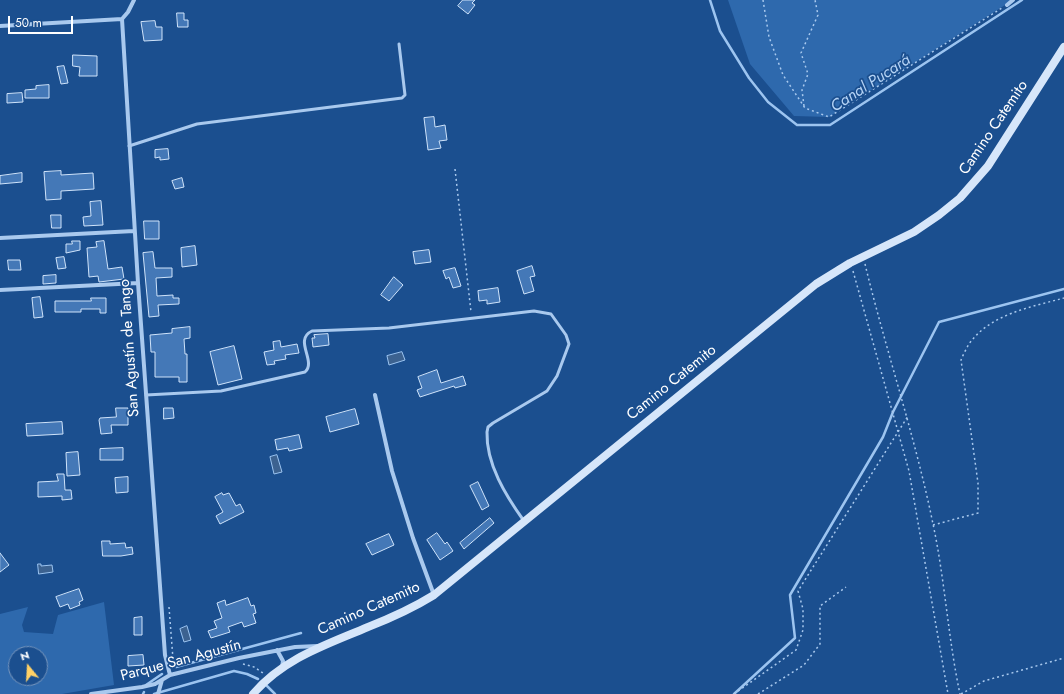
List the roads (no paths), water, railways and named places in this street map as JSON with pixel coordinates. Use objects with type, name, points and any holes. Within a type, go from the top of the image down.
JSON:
[{"type":"main road","name":"Camino Catemito","points":[[254,694],[282,667],[320,646],[393,617],[434,595],[525,523],[816,284],[850,263],[928,223],[950,207],[988,166],[1064,47]]},
{"type":"street","points":[[0,26],[122,19],[128,12],[134,0]]},
{"type":"street","points":[[1007,5],[1013,0]]},
{"type":"street","name":"San Agustín de Tango","points":[[122,19],[134,231],[165,654],[170,675]]},
{"type":"street","points":[[0,238],[134,231]]},
{"type":"street","points":[[0,290],[138,283]]},
{"type":"street","points":[[375,395],[392,471],[413,538],[434,595]]},
{"type":"street","name":"Parque San Agustín","points":[[91,694],[142,688],[154,684],[170,675],[277,650],[295,647],[320,646]]},
{"type":"street","points":[[277,650],[283,661],[282,667]]},
{"type":"street","points":[[158,694],[162,679]]},
{"type":"lane","points":[[129,146],[197,124],[402,98],[405,95],[399,44]]},
{"type":"lane","points":[[146,395],[221,391],[302,373],[308,368],[304,340],[306,335],[312,331],[389,328],[534,311],[551,314],[566,335],[568,344],[552,385],[539,396],[493,423],[488,427],[486,432],[493,467],[514,508],[525,523]]},
{"type":"waterway","name":"Canal Pucará","points":[[710,0],[720,31],[749,78],[768,102],[797,125],[830,125],[1022,0]]},
{"type":"waterway","points":[[734,694],[795,638],[790,595],[883,437],[893,412],[939,322],[1064,289]]},
{"type":"waterway","points":[[176,667],[301,633]]},
{"type":"waterway","points":[[154,694],[234,671],[247,674],[258,679]]},
{"type":"waterway","points":[[146,685],[162,674]]},
{"type":"waterway","points":[[266,685],[275,694]]}]
